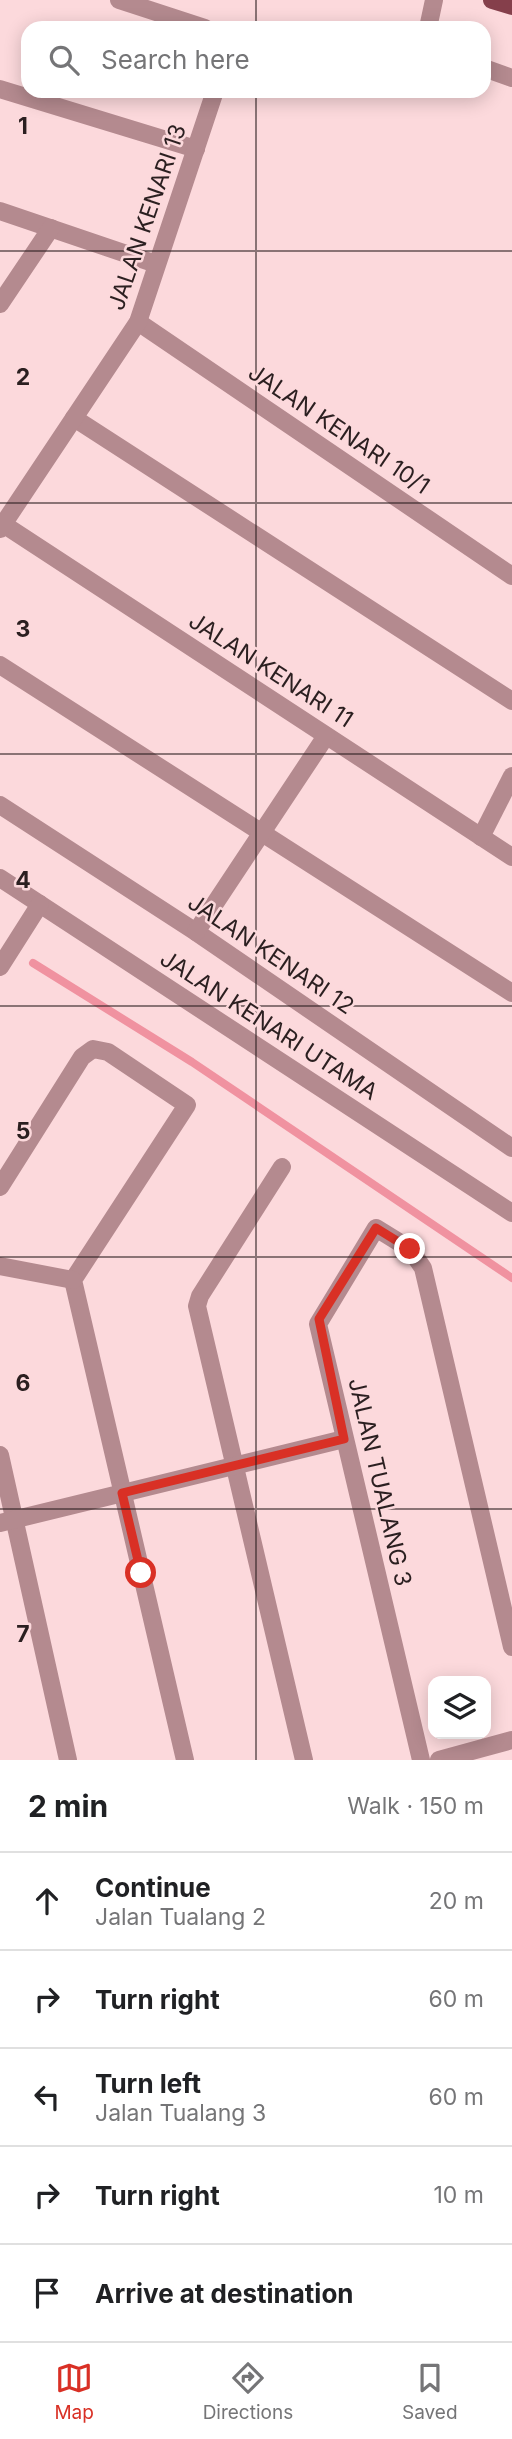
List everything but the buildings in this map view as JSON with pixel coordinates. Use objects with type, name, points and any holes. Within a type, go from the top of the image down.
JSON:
[{"type":"main road","points":[[492,0],[512,6]]},
{"type":"street","points":[[118,0],[183,21]]},
{"type":"street","points":[[430,21],[434,0]]},
{"type":"street","points":[[491,70],[512,78]]},
{"type":"street","points":[[0,89],[21,95]]},
{"type":"street","points":[[29,98],[196,149]]},
{"type":"street","name":"JALAN KENARI 13","points":[[2,526],[138,322],[213,98]]},
{"type":"street","points":[[0,211],[156,264]]},
{"type":"street","points":[[0,304],[51,228]]},
{"type":"street","name":"JALAN KENARI 10/1","points":[[138,322],[512,576]]},
{"type":"street","points":[[74,418],[512,701]]},
{"type":"street","name":"JALAN KENARI 11","points":[[2,526],[512,857]]},
{"type":"street","points":[[0,665],[512,993]]},
{"type":"street","points":[[196,932],[326,736]]},
{"type":"street","points":[[481,837],[512,776]]},
{"type":"street","name":"JALAN KENARI 12","points":[[0,805],[196,932],[512,1148]]},
{"type":"street","name":"JALAN KENARI UTAMA","points":[[0,878],[512,1213]]},
{"type":"street","points":[[0,967],[40,904]]},
{"type":"street","points":[[0,1187],[82,1057],[93,1049],[108,1052],[187,1105],[73,1280],[185,1760]]},
{"type":"street","points":[[282,1167],[198,1301],[233,1466],[304,1760]]},
{"type":"street","name":"JALAN TUALANG 3","points":[[421,1760],[344,1439],[319,1319],[376,1228],[410,1249],[423,1268],[512,1647]]},
{"type":"street","points":[[0,1266],[73,1280]]},
{"type":"street","points":[[7,1521],[344,1439]]},
{"type":"street","points":[[0,1455],[7,1521],[68,1760]]},
{"type":"street","points":[[439,1760],[512,1740]]},
{"type":"waterway","points":[[33,963],[192,1062],[512,1278]]},
{"type":"route","points":[[141,1573],[122,1493],[344,1439],[319,1319],[376,1228],[410,1249]]}]
